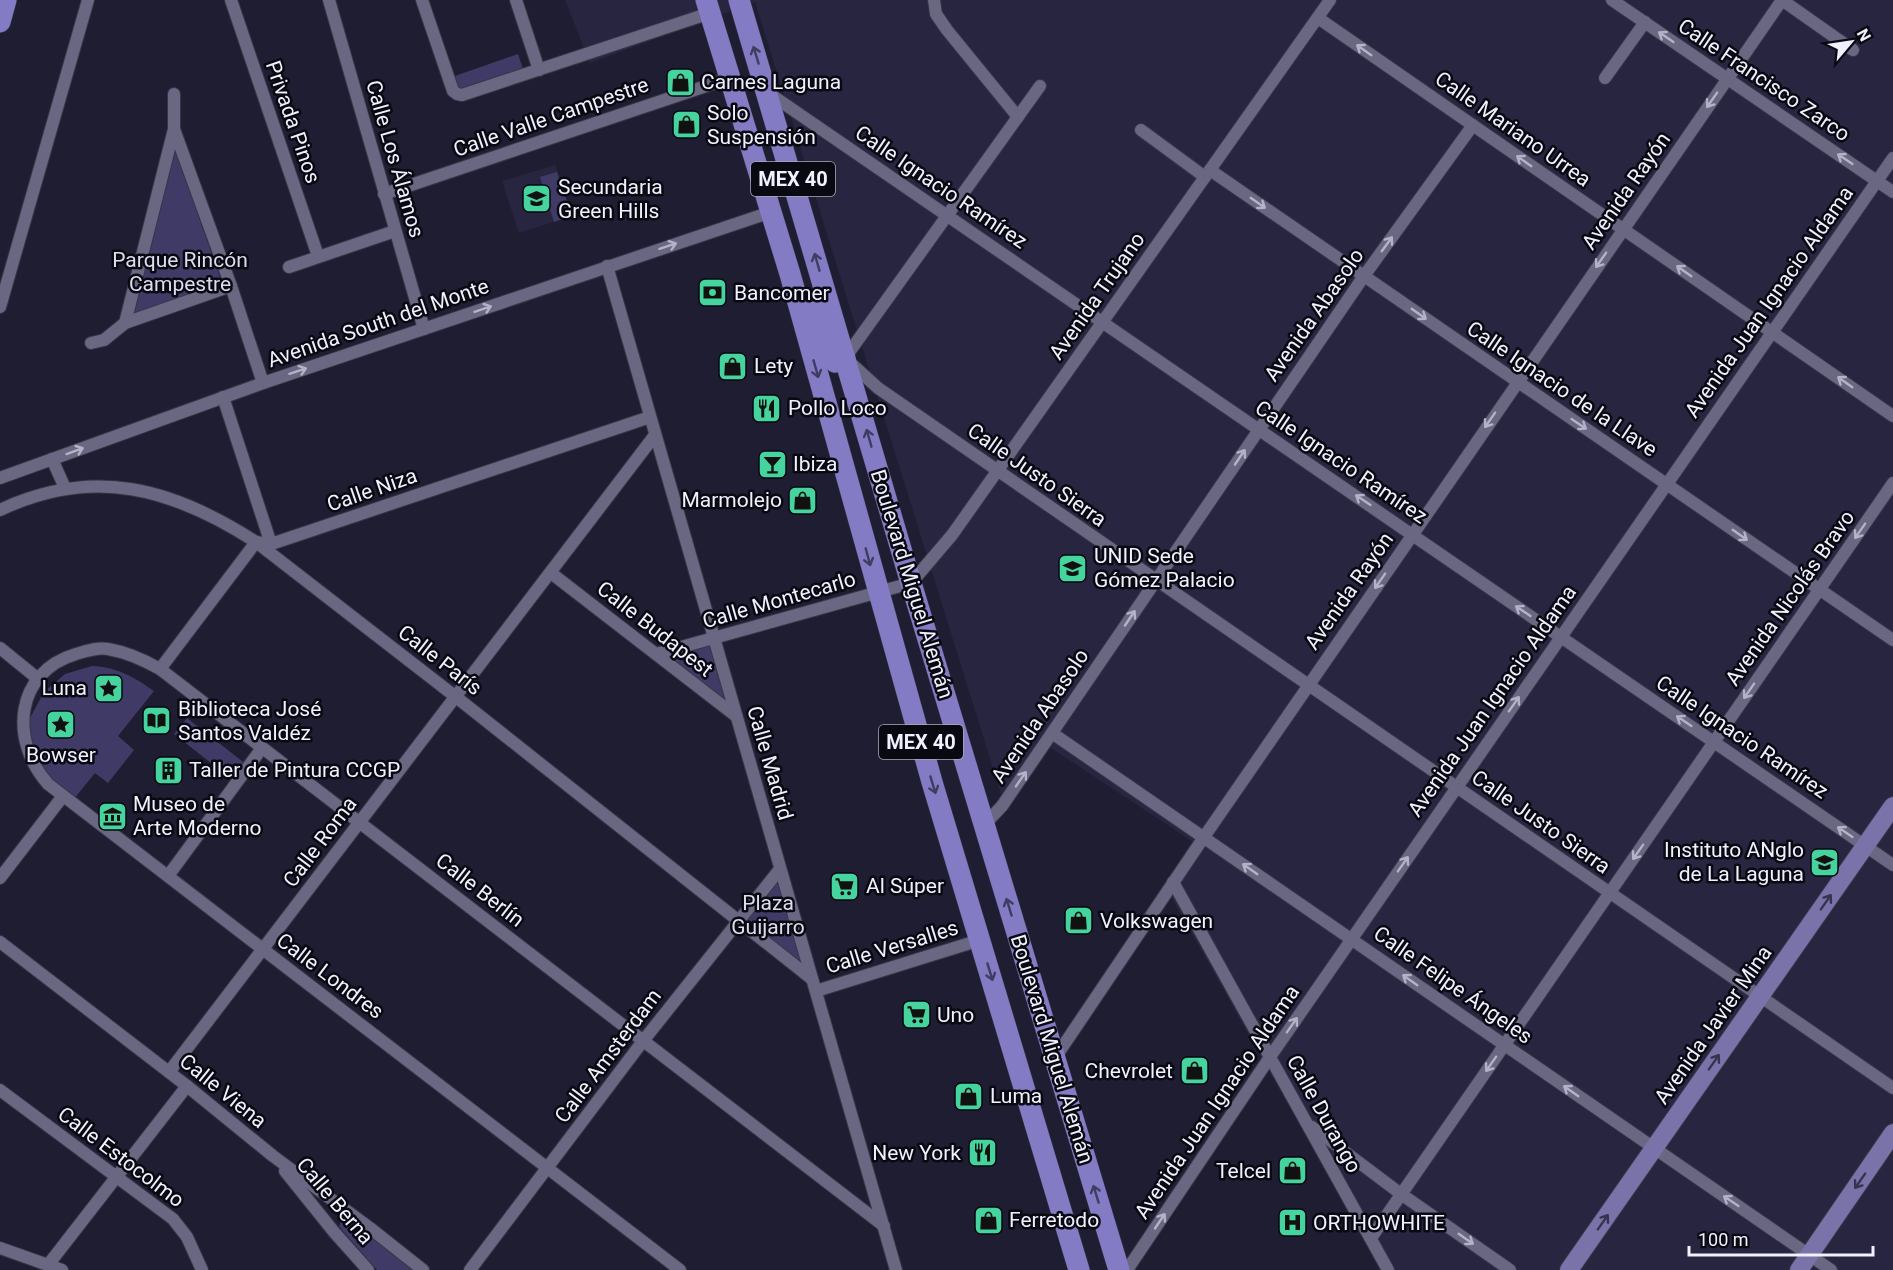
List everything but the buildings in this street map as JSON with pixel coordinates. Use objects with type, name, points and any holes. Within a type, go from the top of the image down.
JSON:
[{"type":"highway","points":[[0,22],[6,0]]},
{"type":"highway","name":"Boulevard Miguel Alemán","points":[[740,0],[911,583],[1119,1270]]},
{"type":"highway","name":"Boulevard Miguel Alemán","points":[[708,7],[790,274],[878,592],[1079,1270]]},
{"type":"highway","points":[[730,78],[755,102],[775,165],[785,186],[799,200]]},
{"type":"highway","points":[[790,274],[805,291],[829,355],[835,362],[845,358]]},
{"type":"main road","name":"Avenida Javier Mina","points":[[1569,1270],[1893,806]]},
{"type":"main road","points":[[1804,1262],[1893,1133]]},
{"type":"street","points":[[0,307],[88,0]]},
{"type":"street","name":"Privada Pinos","points":[[231,0],[318,256]]},
{"type":"street","name":"Calle Los Álamos","points":[[329,0],[424,329]]},
{"type":"street","points":[[422,0],[453,91],[462,95],[539,70],[708,7]]},
{"type":"street","points":[[516,0],[539,70]]},
{"type":"street","points":[[934,0],[936,14],[947,30],[1018,117]]},
{"type":"street","name":"Avenida Trujano","points":[[911,583],[952,536],[1330,0]]},
{"type":"street","name":"Calle Francisco Zarco","points":[[1612,0],[1893,192]]},
{"type":"street","points":[[1782,0],[1853,50]]},
{"type":"street","name":"Avenida Rayón","points":[[1054,1058],[1517,381],[1782,0]]},
{"type":"street","name":"Calle Mariano Urrea","points":[[1318,18],[1893,416]]},
{"type":"street","points":[[1605,78],[1645,22]]},
{"type":"street","name":"Calle Valle Campestre","points":[[384,194],[730,78]]},
{"type":"street","points":[[845,358],[1040,86]]},
{"type":"street","name":"Calle Ignacio Ramírez","points":[[768,92],[1893,865]]},
{"type":"street","points":[[125,323],[174,129],[174,94]]},
{"type":"street","name":"Avenida Abasolo","points":[[984,825],[1002,806],[1364,276],[1473,125]]},
{"type":"street","points":[[174,129],[231,286],[263,383]]},
{"type":"street","name":"Calle Ignacio de la Llave","points":[[1141,130],[1364,276],[1893,640]]},
{"type":"street","name":"Avenida Juan Ignacio Aldama","points":[[1127,1270],[1270,1057],[1893,158]]},
{"type":"street","name":"Avenida South del Monte","points":[[0,478],[263,383],[771,212]]},
{"type":"street","points":[[289,267],[395,231]]},
{"type":"street","name":"Calle Madrid","points":[[607,266],[896,1270]]},
{"type":"street","points":[[91,344],[104,340],[125,323],[231,286]]},
{"type":"street","name":"Calle Justo Sierra","points":[[845,358],[878,388],[1893,1089]]},
{"type":"street","points":[[224,397],[271,544]]},
{"type":"street","name":"Calle Niza","points":[[256,542],[271,544],[650,417]]},
{"type":"street","name":"Calle Roma","points":[[169,1072],[656,435]]},
{"type":"street","points":[[52,459],[65,488]]},
{"type":"street","name":"Avenida Nicolás Bravo","points":[[1371,1238],[1893,483]]},
{"type":"street","name":"Calle París","points":[[0,510],[36,495],[86,486],[118,487],[173,500],[206,512],[256,542],[456,697],[738,921],[814,985]]},
{"type":"street","points":[[160,669],[256,542]]},
{"type":"street","name":"Calle Budapest","points":[[551,573],[736,716]]},
{"type":"street","points":[[878,592],[911,583]]},
{"type":"street","name":"Calle Montecarlo","points":[[656,654],[878,592]]},
{"type":"street","points":[[0,648],[37,678]]},
{"type":"street","name":"Calle Berlín","points":[[37,678],[48,667],[66,657],[106,648],[143,659],[160,669],[884,1226]]},
{"type":"street","name":"Calle Londres","points":[[37,678],[27,699],[24,720],[25,740],[37,771],[63,796],[680,1270]]},
{"type":"street","name":"Calle Felipe Ángeles","points":[[1052,733],[1654,1148],[1804,1262],[1831,1270]]},
{"type":"street","points":[[168,876],[262,748]]},
{"type":"street","points":[[0,878],[63,796]]},
{"type":"street","name":"Calle Amsterdam","points":[[470,1270],[643,1041],[780,869]]},
{"type":"street","name":"Calle Durango","points":[[1173,882],[1388,1270]]},
{"type":"street","name":"Calle Versalles","points":[[814,985],[980,940]]},
{"type":"street","name":"Calle Viena","points":[[0,942],[187,1086],[273,1156],[423,1270]]},
{"type":"street","points":[[48,1265],[187,1086]]},
{"type":"street","name":"Calle Estocolmo","points":[[0,1090],[173,1219],[187,1237],[202,1270]]},
{"type":"street","points":[[1307,1123],[1401,1194],[1510,1270]]},
{"type":"street","name":"Calle Berna","points":[[273,1156],[368,1270]]},
{"type":"street","points":[[0,1248],[62,1270]]},
{"type":"shaded area","points":[[565,0],[1893,0],[1893,1270],[1382,1270],[1170,895],[1202,848],[1048,746],[1005,807],[755,2],[590,63]]},
{"type":"shaded area","name":"Secundaria Green Hills","points":[[555,165],[572,216],[519,233],[502,181]]},
{"type":"green space","points":[[518,54],[524,72],[461,97],[452,77]]},
{"type":"green space","name":"Parque Rincón Campestre","points":[[174,147],[224,288],[210,300],[142,322],[133,318]]},
{"type":"green space","points":[[557,172],[572,216],[554,222],[540,177]]},
{"type":"green space","points":[[713,644],[737,724],[657,658]]},
{"type":"green space","points":[[92,666],[109,668],[125,674],[154,691],[118,736],[134,750],[108,783],[95,773],[69,805],[45,783],[28,732],[30,718],[44,692],[65,674]]},
{"type":"green space","points":[[187,718],[247,765],[234,781],[174,734]]},
{"type":"green space","name":"Plaza Guijarro","points":[[779,870],[808,975],[737,919]]},
{"type":"green space","points":[[348,1217],[419,1270],[377,1270],[339,1226],[342,1219]]},
{"type":"place","name":"Carnes Laguna","points":[[680,82]]},
{"type":"place","name":"Solo Suspensión","points":[[686,125]]},
{"type":"place","name":"Secundaria Green Hills","points":[[537,199]]},
{"type":"place","name":"Bancomer","points":[[713,293]]},
{"type":"place","name":"Lety","points":[[733,366]]},
{"type":"place","name":"Pollo Loco","points":[[767,408]]},
{"type":"place","name":"Ibiza","points":[[772,464]]},
{"type":"place","name":"Marmolejo","points":[[803,500]]},
{"type":"place","name":"UNID Sede Gómez Palacio","points":[[1073,568]]},
{"type":"place","name":"Luna","points":[[108,688]]},
{"type":"place","name":"Biblioteca José Santos Valdéz","points":[[157,721]]},
{"type":"place","name":"Bowser","points":[[61,724]]},
{"type":"place","name":"Taller de Pintura CCGP","points":[[168,770]]},
{"type":"place","name":"Museo de Arte Moderno","points":[[112,816]]},
{"type":"place","name":"Instituto ANglo de La Laguna","points":[[1825,862]]},
{"type":"place","name":"Al Súper","points":[[845,886]]},
{"type":"place","name":"Volkswagen","points":[[1079,921]]},
{"type":"place","name":"Uno","points":[[916,1015]]},
{"type":"place","name":"Chevrolet","points":[[1194,1071]]},
{"type":"place","name":"Luma","points":[[969,1096]]},
{"type":"place","name":"New York","points":[[982,1153]]},
{"type":"place","name":"Telcel","points":[[1292,1171]]},
{"type":"place","name":"Ferretodo","points":[[988,1220]]},
{"type":"place","name":"ORTHOWHITE","points":[[1292,1223]]}]
